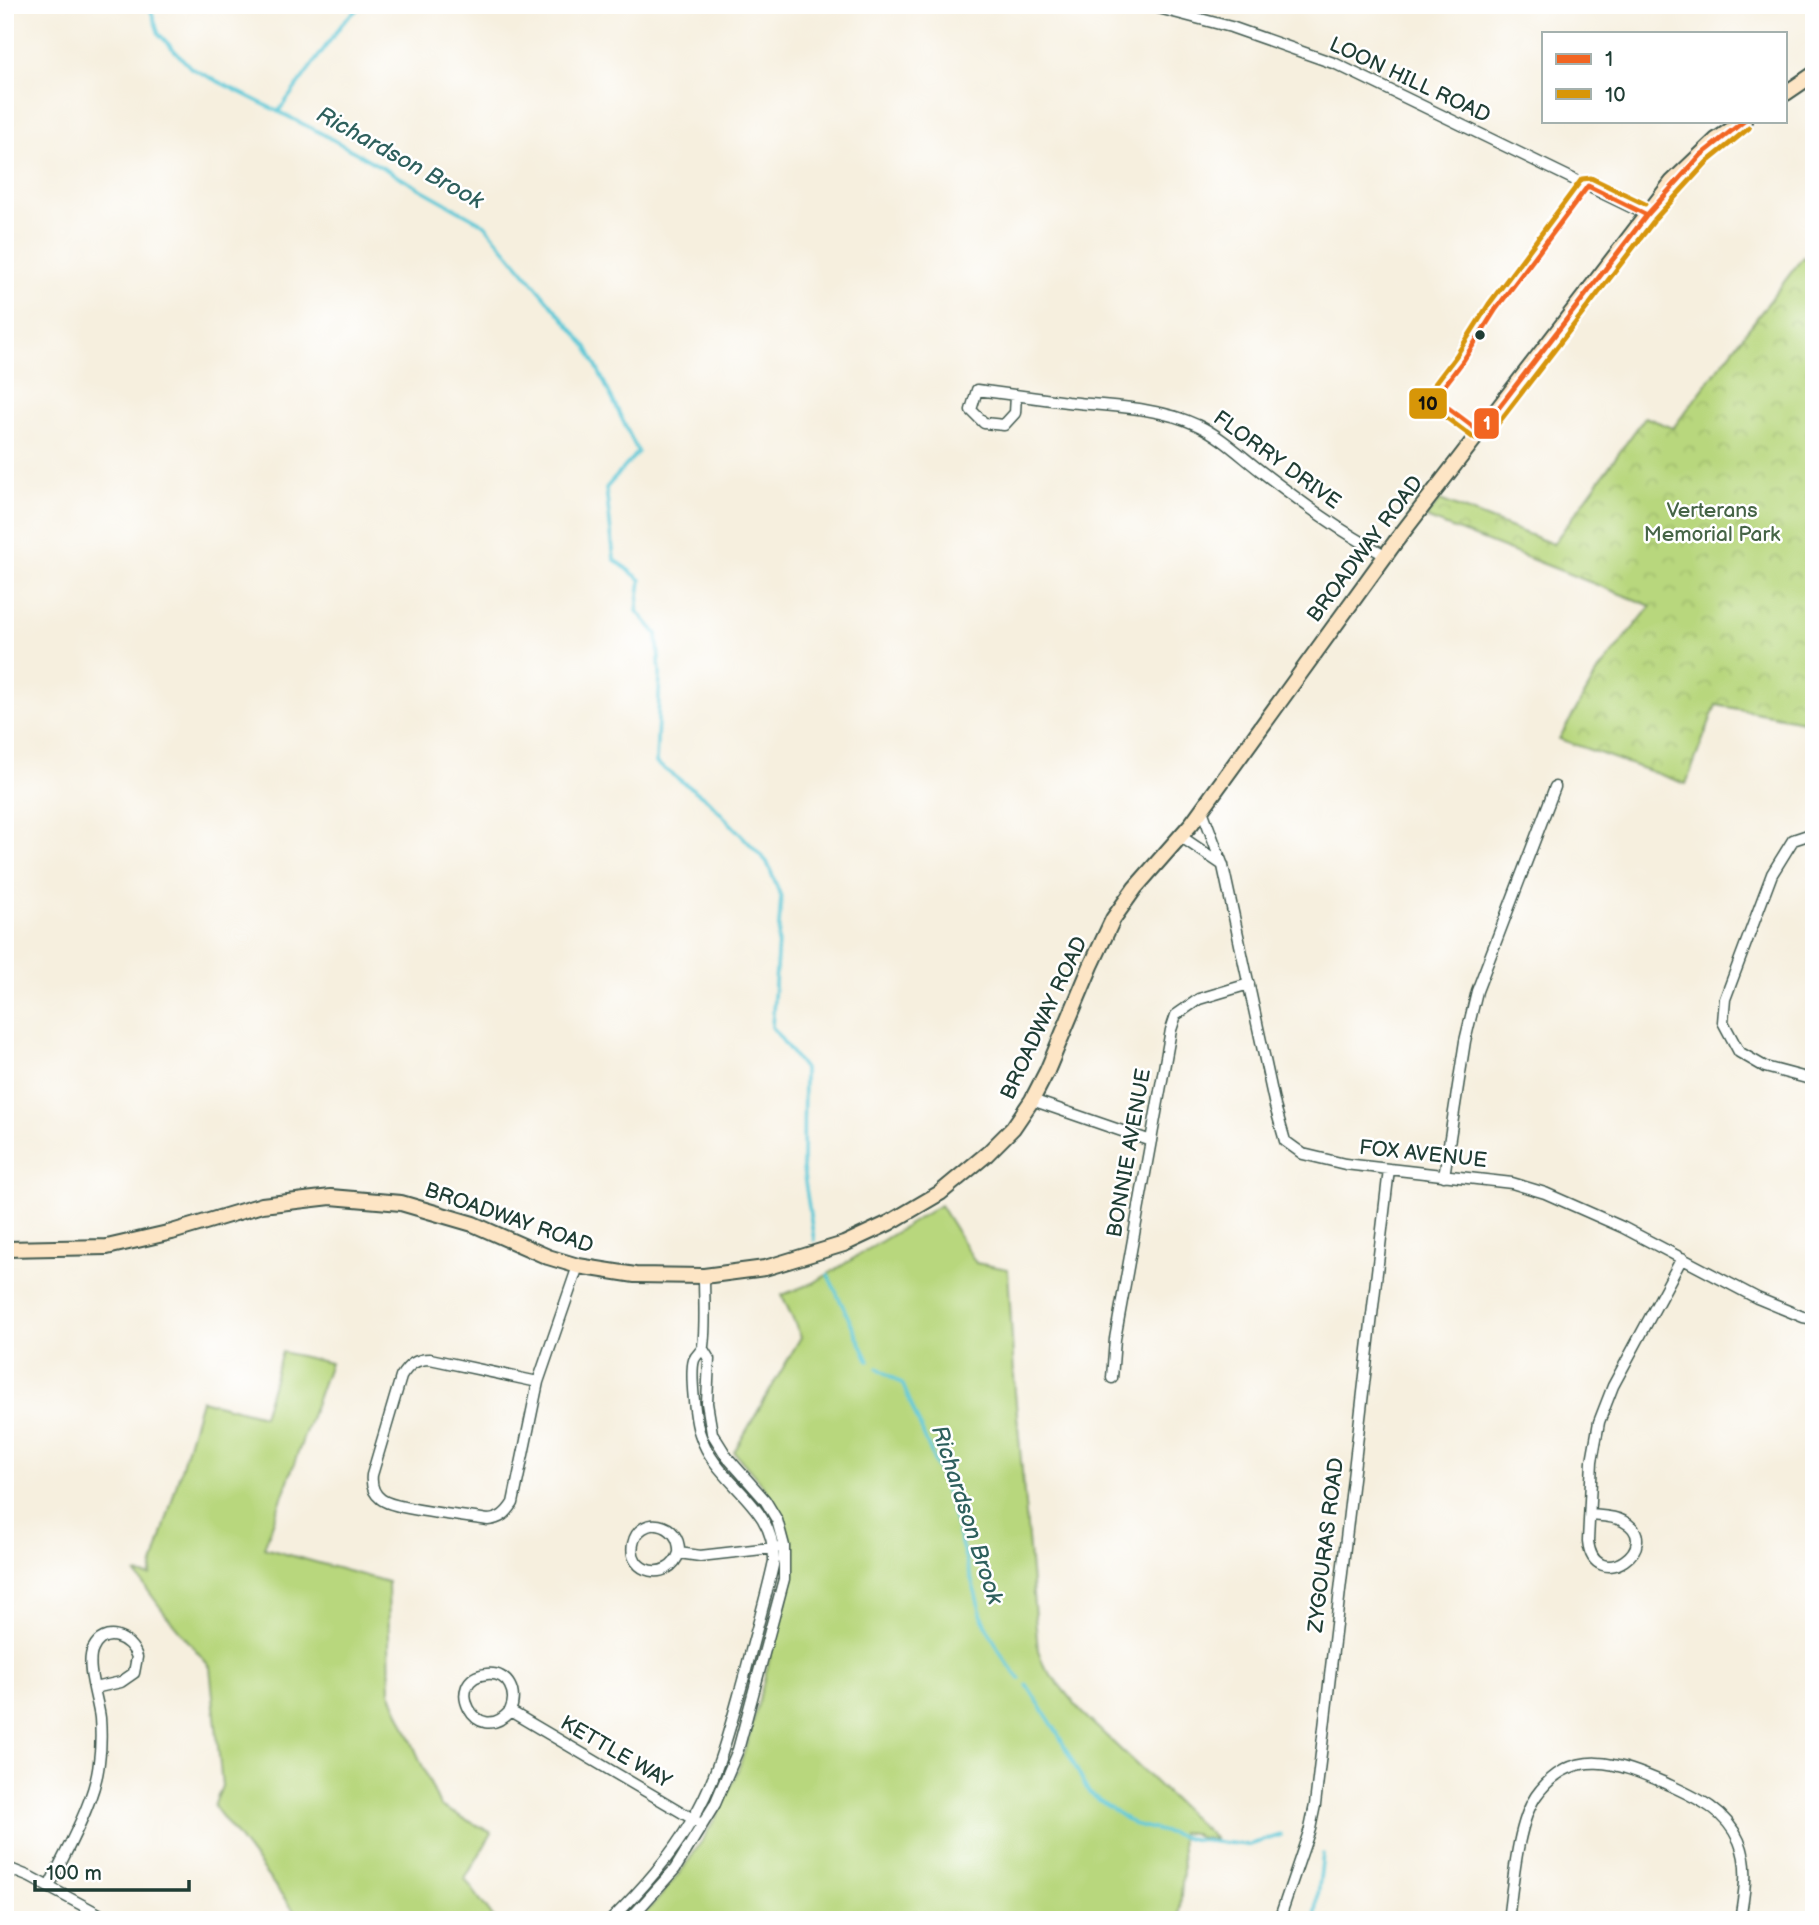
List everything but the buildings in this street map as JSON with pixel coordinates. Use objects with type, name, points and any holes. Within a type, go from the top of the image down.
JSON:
[{"type":"main road","points":[[1789,90],[1814,74]]},
{"type":"main road","points":[[1789,90],[1814,86]]},
{"type":"main road","name":"BROADWAY ROAD","points":[[5,1249],[107,1247],[262,1205],[331,1196],[401,1203],[473,1224],[548,1257],[578,1266],[635,1275],[704,1276],[765,1268],[844,1244],[889,1223],[940,1193],[987,1154],[1013,1128],[1032,1100],[1091,965],[1114,919],[1135,888],[1202,810],[1385,555],[1672,182],[1716,140],[1743,122]]},
{"type":"street","name":"LOON HILL ROAD","points":[[1147,5],[1231,27],[1336,64],[1647,215]]},
{"type":"street","name":"FLORRY DRIVE","points":[[1016,395],[1015,414],[1003,425],[984,423],[971,410],[977,390],[1016,395],[1163,414],[1198,425],[1354,539],[1385,555]]},
{"type":"street","points":[[1444,1176],[1465,1041],[1477,991],[1555,787]]},
{"type":"street","name":"FOX AVENUE","points":[[1202,810],[1223,866],[1284,1141],[1303,1154],[1345,1164],[1511,1183],[1545,1193],[1622,1227],[1756,1298],[1814,1319]]},
{"type":"street","points":[[1814,833],[1793,840],[1772,874],[1725,999],[1723,1022],[1739,1052],[1765,1067],[1814,1080]]},
{"type":"street","points":[[1180,836],[1223,866]]},
{"type":"street","name":"BONNIE AVENUE","points":[[1112,1378],[1115,1339],[1171,1030],[1176,1016],[1199,999],[1249,984]]},
{"type":"street","points":[[1032,1100],[1151,1142]]},
{"type":"street","name":"ZYGOURAS ROAD","points":[[1279,1920],[1310,1829],[1315,1805],[1390,1169]]},
{"type":"street","points":[[1590,1515],[1619,1519],[1630,1526],[1636,1542],[1627,1560],[1611,1566],[1603,1564],[1593,1556],[1588,1541],[1595,1441],[1605,1404],[1682,1258]]},
{"type":"street","points":[[538,1382],[430,1359],[421,1359],[412,1364],[401,1377],[372,1475],[371,1483],[375,1492],[389,1504],[488,1520],[502,1517],[513,1503],[538,1382],[578,1266]]},
{"type":"street","points":[[629,1920],[675,1869],[704,1825],[730,1770],[784,1579],[779,1547],[765,1520],[706,1451],[696,1421],[694,1360],[702,1349],[704,1276]]},
{"type":"street","points":[[611,1920],[646,1885],[677,1844],[693,1819],[719,1765],[779,1547],[781,1528],[772,1509],[727,1457],[712,1433],[707,1403],[709,1359],[702,1349]]},
{"type":"street","points":[[732,1482],[741,1473]]},
{"type":"street","points":[[658,1525],[675,1534],[679,1553],[672,1566],[653,1571],[639,1564],[633,1545],[636,1536],[643,1529],[658,1525]]},
{"type":"street","points":[[679,1553],[701,1556],[779,1547]]},
{"type":"street","points":[[49,1887],[87,1803],[99,1764],[101,1730],[94,1688],[90,1658],[95,1645],[101,1640],[115,1636],[129,1642],[137,1657],[134,1672],[121,1682],[94,1688]]},
{"type":"street","points":[[489,1673],[499,1676],[508,1682],[513,1691],[510,1711],[492,1722],[477,1718],[467,1707],[465,1696],[468,1686],[479,1675],[489,1673]]},
{"type":"street","points":[[740,1692],[753,1695]]},
{"type":"street","name":"KETTLE WAY","points":[[510,1711],[704,1825]]},
{"type":"street","points":[[1508,1920],[1521,1835],[1535,1798],[1543,1787],[1565,1770],[1591,1762],[1604,1762],[1631,1768],[1693,1796],[1710,1805],[1724,1818],[1740,1843],[1745,1861],[1746,1880],[1740,1920]]},
{"type":"street","points":[[5,1867],[110,1920]]},
{"type":"green space","name":"Verterans Memorial Park","points":[[1803,257],[1814,267],[1814,723],[1716,705],[1686,784],[1559,739],[1599,670],[1651,606],[1426,518],[1440,500],[1553,544],[1645,417],[1673,428]]},
{"type":"green space","points":[[940,1205],[976,1263],[1008,1269],[1015,1392],[1038,1650],[1044,1666],[1081,1712],[1215,1839],[1199,1838],[1193,1833],[1181,1832],[1183,1871],[1179,1920],[639,1920],[688,1862],[727,1796],[749,1736],[787,1596],[792,1571],[788,1532],[770,1495],[734,1452],[801,1337],[782,1295],[815,1282]]},
{"type":"green space","points":[[282,1352],[330,1363],[264,1548],[388,1582],[390,1692],[440,1806],[492,1833],[465,1879],[495,1920],[301,1920],[214,1806],[222,1786],[210,1667],[136,1574],[150,1576],[201,1400],[263,1416]]},
{"type":"waterway","name":"Richardson Brook","points":[[149,5],[159,34],[191,68],[319,132],[485,225],[587,347],[638,452],[606,488],[614,559],[641,580],[637,611],[657,634],[660,673],[656,763],[708,800],[767,862],[781,897],[772,1027],[804,1069],[803,1169],[814,1240]]},
{"type":"waterway","points":[[278,112],[345,20],[363,5]]},
{"type":"waterway","points":[[503,5],[518,8],[523,5]]},
{"type":"waterway","name":"Richardson Brook","points":[[828,1275],[869,1361]]},
{"type":"waterway","name":"Richardson Brook","points":[[878,1368],[903,1385],[945,1487],[983,1620],[1004,1659],[1020,1679]]},
{"type":"waterway","name":"Richardson Brook","points":[[1027,1685],[1057,1732],[1089,1793],[1133,1824],[1196,1840],[1249,1845],[1281,1835]]},
{"type":"waterway","name":"Richardson Brook","points":[[1315,1920],[1323,1854]]},
{"type":"transit line","name":"1","points":[[1647,215],[1701,155],[1743,122]]},
{"type":"transit line","name":"10","points":[[1655,219],[1707,162],[1749,128]]},
{"type":"transit line","name":"10","points":[[1645,204],[1591,178],[1582,179],[1489,304],[1456,356],[1428,393],[1428,404],[1475,439],[1486,439],[1653,222]]},
{"type":"transit line","name":"1","points":[[1588,186],[1647,215],[1480,432],[1435,398],[1463,361],[1496,309],[1588,186]]}]
